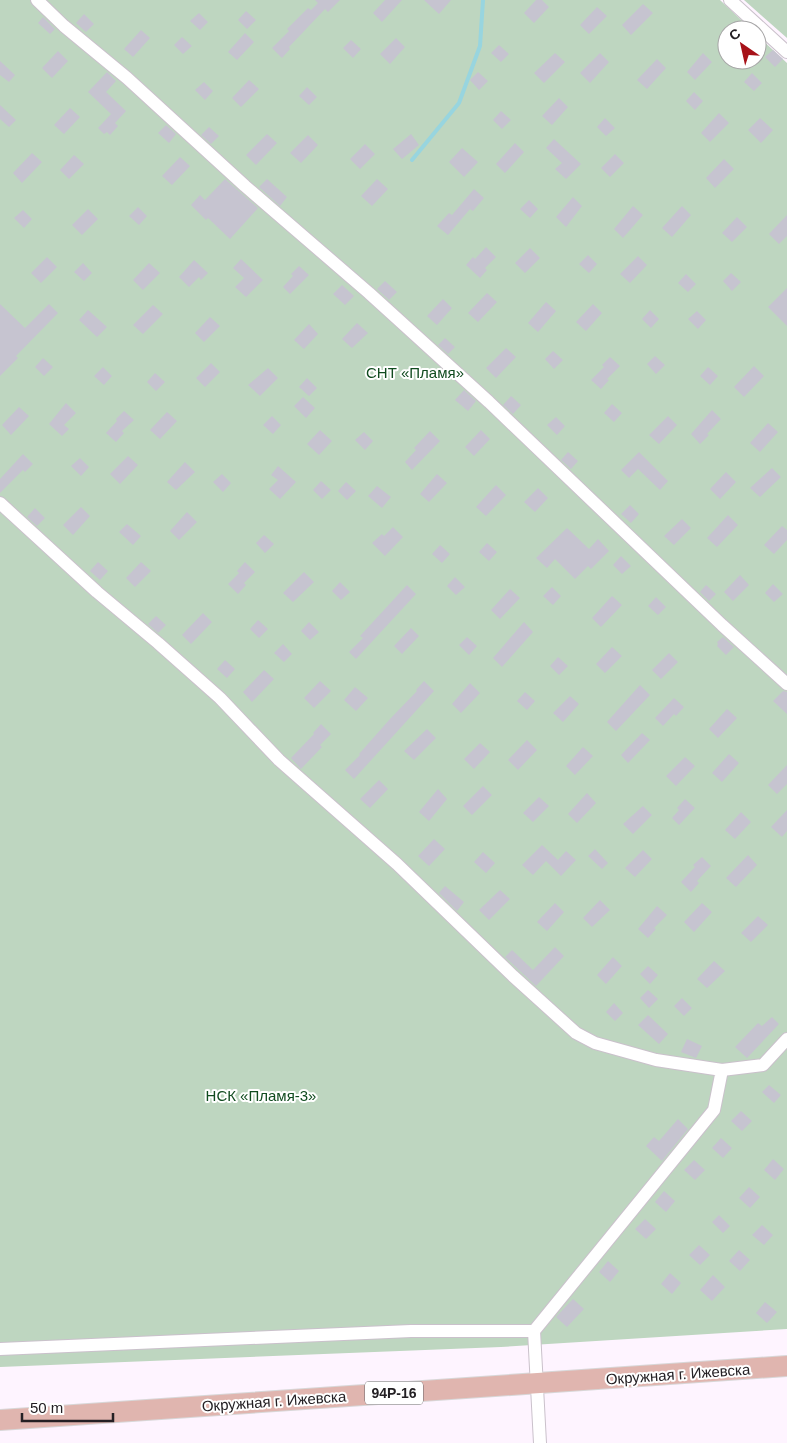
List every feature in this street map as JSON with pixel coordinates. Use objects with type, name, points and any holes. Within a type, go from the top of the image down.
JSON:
[{"type":"main road","name":"Окружная г. Ижевска","points":[[0,1420],[787,1366]]},
{"type":"street","points":[[37,0],[245,186],[369,293],[475,390],[722,625],[787,684]]},
{"type":"street","points":[[730,0],[787,52]]},
{"type":"street","points":[[0,503],[97,592],[220,698],[279,760],[397,864],[513,976],[576,1033],[595,1043],[656,1060],[722,1070],[763,1065],[787,1039]]},
{"type":"street","points":[[540,1443],[534,1331],[714,1110],[722,1070]]},
{"type":"street","points":[[0,1349],[411,1331],[534,1331]]},
{"type":"green space","name":"СНТ «Пламя»","points":[[0,0],[720,0],[741,20],[717,20],[717,70],[767,70],[767,44],[787,63],[787,1329],[501,1347],[0,1367]]},
{"type":"green space","points":[[744,0],[787,0],[787,38]]},
{"type":"building","points":[[315,0],[340,0],[328,12],[325,9],[289,47],[290,49],[282,58],[272,48],[289,31],[287,29],[308,8],[311,10],[318,3]]},
{"type":"building","points":[[385,0],[402,0],[382,22],[373,13]]},
{"type":"building","points":[[424,0],[451,0],[439,14]]},
{"type":"building","points":[[536,0],[542,0],[549,7],[534,23],[524,13]]},
{"type":"building","points":[[643,4],[653,13],[631,35],[622,25]]},
{"type":"building","points":[[597,7],[607,16],[589,34],[580,25]]},
{"type":"building","points":[[246,11],[256,20],[247,29],[238,20]]},
{"type":"building","points":[[199,13],[208,22],[200,30],[190,21]]},
{"type":"building","points":[[84,14],[94,24],[86,32],[76,23]]},
{"type":"building","points":[[43,17],[55,29],[50,34],[38,23]]},
{"type":"building","points":[[141,30],[150,38],[133,57],[124,49]]},
{"type":"building","points":[[245,33],[254,42],[237,60],[228,52]]},
{"type":"building","points":[[182,37],[192,46],[183,54],[174,45]]},
{"type":"building","points":[[396,38],[405,47],[390,64],[380,54]]},
{"type":"building","points":[[351,40],[361,49],[353,58],[343,48]]},
{"type":"building","points":[[499,45],[509,54],[501,62],[491,53]]},
{"type":"building","points":[[773,50],[783,59],[775,67],[767,59],[767,55]]},
{"type":"building","points":[[58,51],[68,61],[52,78],[42,68]]},
{"type":"building","points":[[555,53],[565,62],[544,83],[534,73]]},
{"type":"building","points":[[600,53],[609,62],[590,83],[580,73]]},
{"type":"building","points":[[703,53],[712,62],[695,80],[687,72]]},
{"type":"building","points":[[657,59],[666,68],[647,89],[637,80]]},
{"type":"building","points":[[0,61],[15,75],[9,82],[0,75]]},
{"type":"building","points":[[107,72],[116,81],[106,92],[126,111],[115,123],[118,126],[110,135],[107,132],[104,134],[98,128],[111,114],[88,92]]},
{"type":"building","points":[[478,72],[488,81],[479,90],[470,80]]},
{"type":"building","points":[[752,73],[762,83],[754,91],[744,82]]},
{"type":"building","points":[[249,80],[259,89],[241,107],[232,98]]},
{"type":"building","points":[[204,82],[213,91],[205,100],[195,90]]},
{"type":"building","points":[[307,87],[317,97],[309,105],[299,96]]},
{"type":"building","points":[[694,92],[703,101],[695,110],[686,101]]},
{"type":"building","points":[[559,98],[568,107],[552,125],[542,116]]},
{"type":"building","points":[[0,105],[16,120],[9,127],[0,119]]},
{"type":"building","points":[[70,108],[80,117],[64,134],[54,125]]},
{"type":"building","points":[[501,111],[511,120],[502,129],[493,120]]},
{"type":"building","points":[[719,113],[729,123],[710,142],[701,133]]},
{"type":"building","points":[[605,118],[615,128],[606,136],[597,127]]},
{"type":"building","points":[[760,118],[773,130],[761,143],[748,130]]},
{"type":"building","points":[[166,125],[176,134],[169,143],[158,133]]},
{"type":"building","points":[[209,127],[219,136],[211,144],[201,135]]},
{"type":"building","points":[[267,134],[277,143],[256,165],[246,155]]},
{"type":"building","points":[[411,134],[419,145],[402,159],[393,149]]},
{"type":"building","points":[[308,135],[318,145],[301,163],[290,153]]},
{"type":"building","points":[[554,139],[581,164],[566,179],[555,169],[562,163],[546,148]]},
{"type":"building","points":[[515,143],[524,152],[505,173],[496,164]]},
{"type":"building","points":[[365,144],[375,154],[360,169],[350,159]]},
{"type":"building","points":[[462,148],[478,162],[464,177],[449,162]]},
{"type":"building","points":[[32,153],[42,162],[22,183],[13,173]]},
{"type":"building","points":[[615,154],[624,163],[610,177],[601,168]]},
{"type":"building","points":[[74,155],[84,164],[69,179],[60,170]]},
{"type":"building","points":[[180,157],[190,166],[172,185],[162,176]]},
{"type":"building","points":[[724,159],[734,169],[715,188],[706,178]]},
{"type":"building","points":[[225,179],[258,208],[230,239],[191,205],[200,195],[205,200]]},
{"type":"building","points":[[267,179],[287,197],[280,206],[259,187]]},
{"type":"building","points":[[377,179],[388,189],[372,206],[361,196]]},
{"type":"building","points":[[474,189],[484,198],[473,211],[470,209],[448,235],[437,226],[449,213],[452,215]]},
{"type":"building","points":[[573,197],[582,206],[566,227],[556,217]]},
{"type":"building","points":[[529,200],[538,209],[530,218],[520,209]]},
{"type":"building","points":[[633,206],[643,215],[623,238],[614,229]]},
{"type":"building","points":[[682,206],[691,215],[672,237],[662,228]]},
{"type":"building","points":[[138,207],[147,216],[139,225],[129,216]]},
{"type":"building","points":[[88,209],[98,219],[82,235],[72,225]]},
{"type":"building","points":[[23,210],[32,219],[24,228],[14,218]]},
{"type":"building","points":[[787,215],[787,236],[779,244],[769,234]]},
{"type":"building","points":[[737,217],[747,227],[732,242],[722,233]]},
{"type":"building","points":[[486,247],[496,257],[485,268],[487,270],[480,278],[466,265],[473,257],[475,259]]},
{"type":"building","points":[[530,248],[540,258],[525,273],[515,263]]},
{"type":"building","points":[[588,255],[597,264],[589,273],[579,264]]},
{"type":"building","points":[[638,256],[647,265],[630,283],[620,274]]},
{"type":"building","points":[[47,257],[57,267],[41,283],[31,273]]},
{"type":"building","points":[[241,259],[263,280],[246,297],[235,287],[244,278],[233,268]]},
{"type":"building","points":[[194,260],[208,273],[201,280],[199,277],[189,287],[179,277]]},
{"type":"building","points":[[83,263],[92,273],[84,281],[74,272]]},
{"type":"building","points":[[149,263],[160,273],[143,290],[133,280]]},
{"type":"building","points":[[299,266],[309,275],[290,294],[283,287],[293,276],[291,274]]},
{"type":"building","points":[[731,273],[741,282],[732,291],[723,281]]},
{"type":"building","points":[[686,274],[696,284],[688,292],[678,283]]},
{"type":"building","points":[[385,281],[397,292],[389,300],[377,289]]},
{"type":"building","points":[[342,285],[354,296],[345,305],[333,294]]},
{"type":"building","points":[[787,288],[787,326],[768,307]]},
{"type":"building","points":[[487,293],[497,302],[478,322],[468,313]]},
{"type":"building","points":[[443,299],[452,308],[437,325],[427,316]]},
{"type":"building","points":[[546,302],[556,311],[538,332],[528,323]]},
{"type":"building","points":[[0,304],[25,328],[49,304],[58,313],[16,356],[18,358],[0,376]]},
{"type":"building","points":[[593,304],[602,313],[586,331],[576,322]]},
{"type":"building","points":[[153,305],[163,314],[143,334],[133,325]]},
{"type":"building","points":[[88,310],[107,327],[97,337],[79,320]]},
{"type":"building","points":[[650,310],[659,319],[651,328],[642,319]]},
{"type":"building","points":[[697,311],[706,320],[698,329],[688,319]]},
{"type":"building","points":[[210,317],[220,326],[204,342],[195,333]]},
{"type":"building","points":[[357,323],[368,333],[352,348],[342,339]]},
{"type":"building","points":[[309,324],[318,334],[304,349],[294,340]]},
{"type":"building","points":[[445,338],[455,347],[448,354],[438,345]]},
{"type":"building","points":[[506,348],[516,357],[496,378],[486,368]]},
{"type":"building","points":[[553,351],[563,360],[554,369],[545,359]]},
{"type":"building","points":[[655,356],[665,365],[656,374],[647,364]]},
{"type":"building","points":[[610,357],[620,366],[607,379],[609,380],[601,389],[591,380],[604,367],[602,365]]},
{"type":"building","points":[[43,358],[53,367],[44,376],[35,367]]},
{"type":"building","points":[[211,363],[220,372],[205,387],[196,378]]},
{"type":"building","points":[[754,366],[764,376],[744,397],[734,387]]},
{"type":"building","points":[[103,367],[112,376],[104,385],[94,376]]},
{"type":"building","points":[[708,367],[718,376],[710,385],[700,376]]},
{"type":"building","points":[[268,368],[278,378],[260,396],[248,385]]},
{"type":"building","points":[[155,373],[165,382],[156,391],[147,382]]},
{"type":"building","points":[[307,378],[317,388],[309,396],[299,387]]},
{"type":"building","points":[[464,390],[476,401],[468,411],[455,400]]},
{"type":"building","points":[[511,396],[521,405],[513,414],[503,405]]},
{"type":"building","points":[[303,397],[315,408],[306,418],[294,406]]},
{"type":"building","points":[[66,403],[76,413],[64,425],[69,429],[62,436],[49,424]]},
{"type":"building","points":[[612,404],[622,413],[614,422],[604,413]]},
{"type":"building","points":[[19,407],[29,416],[11,435],[2,425]]},
{"type":"building","points":[[712,410],[721,419],[700,444],[691,434]]},
{"type":"building","points":[[124,411],[134,420],[122,431],[124,433],[116,442],[106,433]]},
{"type":"building","points":[[167,412],[177,421],[160,439],[150,430]]},
{"type":"building","points":[[272,416],[281,425],[273,434],[263,425]]},
{"type":"building","points":[[668,416],[677,425],[659,444],[649,435]]},
{"type":"building","points":[[556,417],[565,426],[557,435],[547,425]]},
{"type":"building","points":[[768,423],[778,432],[760,452],[750,443]]},
{"type":"building","points":[[320,430],[332,441],[319,455],[307,444]]},
{"type":"building","points":[[481,430],[490,439],[474,456],[465,447]]},
{"type":"building","points":[[430,431],[440,441],[412,470],[405,462],[416,450],[414,448]]},
{"type":"building","points":[[364,432],[373,441],[365,450],[355,440]]},
{"type":"building","points":[[568,452],[578,461],[571,469],[561,460]]},
{"type":"building","points":[[639,452],[668,481],[660,490],[638,469],[629,478],[621,470]]},
{"type":"building","points":[[23,454],[33,464],[25,472],[23,470],[0,493],[0,479]]},
{"type":"building","points":[[128,456],[138,465],[120,484],[110,474]]},
{"type":"building","points":[[80,458],[89,467],[81,476],[71,466]]},
{"type":"building","points":[[185,462],[195,472],[176,490],[167,482]]},
{"type":"building","points":[[278,466],[296,482],[280,499],[269,489],[278,480],[271,475]]},
{"type":"building","points":[[772,468],[781,477],[760,497],[750,488]]},
{"type":"building","points":[[726,472],[736,482],[720,499],[710,489]]},
{"type":"building","points":[[222,474],[231,483],[223,492],[213,482]]},
{"type":"building","points":[[437,474],[447,483],[429,502],[420,494]]},
{"type":"building","points":[[321,481],[331,490],[322,499],[313,490]]},
{"type":"building","points":[[346,482],[356,491],[347,500],[338,491]]},
{"type":"building","points":[[496,485],[506,495],[486,516],[476,507]]},
{"type":"building","points":[[377,486],[391,497],[382,508],[368,496]]},
{"type":"building","points":[[538,488],[548,498],[535,512],[524,502]]},
{"type":"building","points":[[630,505],[639,514],[631,523],[621,514]]},
{"type":"building","points":[[81,507],[90,516],[73,535],[63,525]]},
{"type":"building","points":[[35,508],[45,518],[37,526],[27,517]]},
{"type":"building","points":[[187,512],[197,522],[179,540],[170,531]]},
{"type":"building","points":[[728,515],[738,525],[717,547],[707,538]]},
{"type":"building","points":[[682,519],[691,528],[674,545],[664,536]]},
{"type":"building","points":[[127,524],[141,536],[133,545],[119,532]]},
{"type":"building","points":[[782,526],[787,530],[787,540],[774,554],[764,545]]},
{"type":"building","points":[[393,527],[403,537],[385,556],[372,543],[382,534],[384,536]]},
{"type":"building","points":[[567,528],[589,549],[598,539],[609,551],[591,569],[588,566],[575,579],[555,559],[547,568],[536,558]]},
{"type":"building","points":[[264,535],[274,544],[265,553],[256,543]]},
{"type":"building","points":[[487,543],[497,552],[489,561],[479,552]]},
{"type":"building","points":[[440,545],[450,554],[442,563],[432,554]]},
{"type":"building","points":[[621,556],[631,566],[622,574],[613,565]]},
{"type":"building","points":[[98,562],[108,571],[100,580],[90,571]]},
{"type":"building","points":[[141,562],[151,571],[135,587],[126,578]]},
{"type":"building","points":[[245,562],[255,572],[244,583],[246,585],[238,594],[228,584],[239,573],[237,571]]},
{"type":"building","points":[[304,572],[314,582],[293,602],[283,593]]},
{"type":"building","points":[[740,575],[749,585],[733,601],[724,592]]},
{"type":"building","points":[[455,577],[465,587],[456,595],[447,586]]},
{"type":"building","points":[[340,582],[350,592],[341,600],[332,591]]},
{"type":"building","points":[[773,584],[783,594],[774,602],[765,593]]},
{"type":"building","points":[[407,585],[416,594],[356,659],[349,652],[363,638],[360,636]]},
{"type":"building","points":[[706,585],[716,594],[709,601],[700,592]]},
{"type":"building","points":[[552,587],[561,596],[553,605],[543,596]]},
{"type":"building","points":[[510,589],[520,598],[500,619],[491,610]]},
{"type":"building","points":[[612,596],[622,605],[601,627],[592,618]]},
{"type":"building","points":[[656,597],[666,607],[658,615],[648,606]]},
{"type":"building","points":[[203,613],[212,622],[191,644],[182,635]]},
{"type":"building","points":[[156,616],[166,625],[158,633],[148,624]]},
{"type":"building","points":[[258,620],[268,629],[259,638],[250,629]]},
{"type":"building","points":[[309,622],[319,632],[310,640],[301,631]]},
{"type":"building","points":[[524,622],[533,632],[502,667],[493,658]]},
{"type":"building","points":[[411,628],[419,636],[402,654],[394,646]]},
{"type":"building","points":[[467,637],[477,646],[469,655],[459,645]]},
{"type":"building","points":[[723,637],[734,647],[726,655],[717,646],[717,642]]},
{"type":"building","points":[[283,644],[292,654],[284,662],[274,653]]},
{"type":"building","points":[[612,647],[622,656],[605,673],[596,664]]},
{"type":"building","points":[[669,653],[678,662],[661,679],[652,670]]},
{"type":"building","points":[[558,657],[568,666],[559,675],[550,666]]},
{"type":"building","points":[[225,660],[235,669],[227,678],[217,669]]},
{"type":"building","points":[[264,670],[274,679],[252,702],[243,692]]},
{"type":"building","points":[[320,681],[331,691],[314,708],[304,698]]},
{"type":"building","points":[[424,681],[434,691],[354,779],[345,770]]},
{"type":"building","points":[[470,683],[480,693],[461,713],[452,704]]},
{"type":"building","points":[[640,685],[650,695],[616,731],[607,722]]},
{"type":"building","points":[[355,687],[368,698],[356,711],[344,700]]},
{"type":"building","points":[[783,691],[787,692],[787,714],[773,701]]},
{"type":"building","points":[[525,692],[535,701],[527,710],[517,701]]},
{"type":"building","points":[[570,696],[579,704],[563,722],[553,713]]},
{"type":"building","points":[[674,698],[684,707],[676,716],[674,714],[663,726],[655,718]]},
{"type":"building","points":[[727,709],[737,718],[718,738],[709,729]]},
{"type":"building","points":[[321,724],[331,734],[320,745],[322,747],[301,769],[291,758]]},
{"type":"building","points":[[427,729],[436,738],[414,760],[404,751]]},
{"type":"building","points":[[642,733],[650,740],[628,763],[621,755]]},
{"type":"building","points":[[527,740],[537,750],[518,770],[508,760]]},
{"type":"building","points":[[480,743],[490,752],[474,769],[464,759]]},
{"type":"building","points":[[583,747],[593,756],[575,775],[566,766]]},
{"type":"building","points":[[729,754],[739,763],[722,782],[712,773]]},
{"type":"building","points":[[685,757],[695,766],[676,786],[666,776]]},
{"type":"building","points":[[787,765],[787,784],[777,794],[768,785]]},
{"type":"building","points":[[379,780],[388,789],[370,808],[360,799]]},
{"type":"building","points":[[483,786],[492,795],[472,815],[463,806]]},
{"type":"building","points":[[438,789],[447,799],[429,821],[419,812]]},
{"type":"building","points":[[587,793],[596,803],[577,823],[568,814]]},
{"type":"building","points":[[539,797],[549,806],[533,822],[523,813]]},
{"type":"building","points":[[685,799],[695,808],[679,825],[672,818],[679,810],[677,808]]},
{"type":"building","points":[[643,806],[652,815],[633,834],[623,824]]},
{"type":"building","points":[[787,810],[787,831],[782,837],[771,827]]},
{"type":"building","points":[[741,812],[751,822],[735,839],[725,830]]},
{"type":"building","points":[[434,839],[445,849],[429,866],[418,856]]},
{"type":"building","points":[[542,845],[558,860],[566,851],[576,860],[561,876],[546,861],[533,875],[522,865]]},
{"type":"building","points":[[595,849],[608,863],[602,869],[588,856]]},
{"type":"building","points":[[643,850],[652,859],[635,877],[625,868]]},
{"type":"building","points":[[483,852],[495,863],[486,873],[474,862]]},
{"type":"building","points":[[748,855],[757,865],[736,887],[726,878]]},
{"type":"building","points":[[702,857],[711,866],[697,881],[699,883],[691,892],[681,882],[695,867],[693,865]]},
{"type":"building","points":[[445,886],[464,902],[457,911],[439,893]]},
{"type":"building","points":[[500,890],[510,899],[489,920],[479,910]]},
{"type":"building","points":[[600,900],[610,910],[592,927],[583,918]]},
{"type":"building","points":[[555,903],[564,912],[547,931],[537,922]]},
{"type":"building","points":[[702,903],[712,912],[694,932],[684,922]]},
{"type":"building","points":[[657,906],[667,915],[654,928],[656,929],[648,938],[638,929]]},
{"type":"building","points":[[758,916],[768,925],[751,942],[741,933]]},
{"type":"building","points":[[555,947],[564,956],[536,986],[505,957],[512,950],[533,970]]},
{"type":"building","points":[[613,957],[622,966],[606,984],[597,975]]},
{"type":"building","points":[[714,961],[725,971],[707,988],[697,979]]},
{"type":"building","points":[[648,966],[658,975],[650,984],[640,974]]},
{"type":"building","points":[[648,990],[658,999],[649,1008],[640,998]]},
{"type":"building","points":[[682,998],[692,1008],[684,1016],[674,1006]]},
{"type":"building","points":[[614,1003],[623,1013],[615,1021],[606,1012]]},
{"type":"building","points":[[648,1015],[668,1034],[659,1044],[638,1025]]},
{"type":"building","points":[[772,1017],[779,1024],[747,1058],[735,1047],[758,1023],[762,1026]]},
{"type":"building","points":[[687,1039],[702,1046],[696,1058],[681,1052]]},
{"type":"building","points":[[769,1085],[781,1095],[774,1103],[762,1092]]},
{"type":"building","points":[[741,1111],[752,1121],[742,1131],[731,1121]]},
{"type":"building","points":[[678,1119],[688,1129],[662,1161],[646,1146],[654,1137],[659,1141]]},
{"type":"building","points":[[721,1138],[732,1148],[723,1158],[712,1148]]},
{"type":"building","points":[[773,1159],[784,1169],[775,1180],[764,1170]]},
{"type":"building","points":[[694,1160],[705,1170],[695,1180],[684,1170]]},
{"type":"building","points":[[749,1187],[760,1197],[750,1208],[739,1198]]},
{"type":"building","points":[[664,1191],[675,1201],[666,1212],[655,1202]]},
{"type":"building","points":[[719,1215],[730,1226],[723,1233],[712,1222]]},
{"type":"building","points":[[645,1219],[656,1229],[646,1239],[635,1229]]},
{"type":"building","points":[[762,1225],[773,1235],[764,1245],[752,1235]]},
{"type":"building","points":[[699,1245],[710,1255],[700,1265],[689,1255]]},
{"type":"building","points":[[739,1250],[750,1260],[740,1271],[729,1261]]},
{"type":"building","points":[[608,1261],[619,1271],[610,1282],[599,1272]]},
{"type":"building","points":[[670,1273],[681,1283],[672,1294],[661,1284]]},
{"type":"building","points":[[713,1275],[725,1287],[712,1301],[700,1290]]},
{"type":"building","points":[[573,1299],[584,1309],[567,1327],[556,1317]]},
{"type":"building","points":[[765,1302],[777,1312],[767,1323],[756,1313]]},
{"type":"waterway","points":[[412,160],[459,103],[480,46],[483,0]]},
{"type":"park label","name":"НСК «Пламя-3»","points":[[261,1095]]}]
